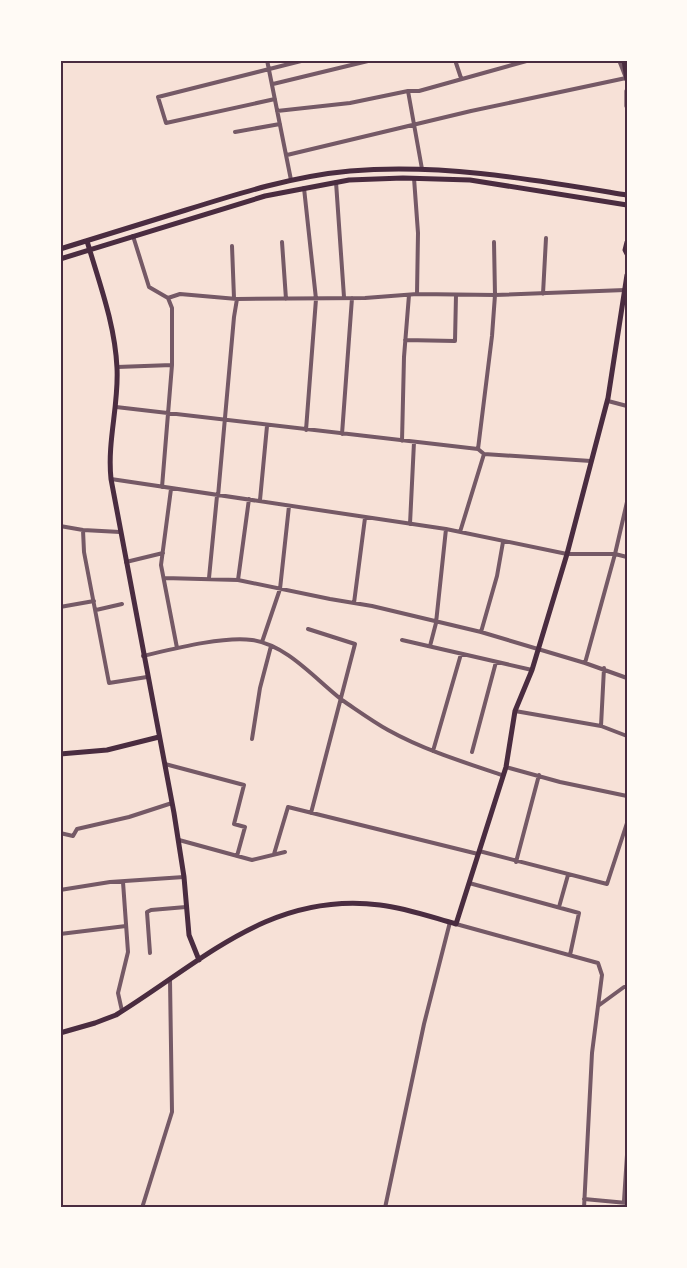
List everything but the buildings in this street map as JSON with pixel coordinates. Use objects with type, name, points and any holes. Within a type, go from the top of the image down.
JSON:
[{"type":"main road","points":[[624,60],[627,79]]},
{"type":"main road","points":[[627,92],[627,106]]},
{"type":"main road","points":[[60,249],[229,197],[291,181],[350,171],[448,170],[534,180],[627,195]]},
{"type":"main road","points":[[60,259],[231,206],[336,182],[414,178],[480,181],[627,205]]},
{"type":"main road","points":[[87,241],[108,313],[117,366],[109,453],[111,479],[172,803],[184,877],[189,934],[199,960]]},
{"type":"main road","points":[[627,242],[627,254]]},
{"type":"main road","points":[[60,1033],[95,1023],[122,1011],[253,926],[277,916],[320,906],[350,903],[378,904],[453,923],[469,883],[502,775],[507,766],[515,711],[532,670],[567,554],[608,401],[627,275]]},
{"type":"main road","points":[[60,754],[107,750],[159,737]]},
{"type":"street","points":[[267,60],[291,181]]},
{"type":"street","points":[[275,99],[166,123],[158,97],[304,60]]},
{"type":"street","points":[[273,84],[372,60]]},
{"type":"street","points":[[455,60],[461,78]]},
{"type":"street","points":[[277,111],[350,103],[408,91],[419,91],[530,60]]},
{"type":"street","points":[[287,155],[471,111],[627,79],[619,60]]},
{"type":"street","points":[[408,91],[422,169]]},
{"type":"street","points":[[235,132],[280,124]]},
{"type":"street","points":[[414,178],[418,233],[417,294]]},
{"type":"street","points":[[336,182],[344,297]]},
{"type":"street","points":[[304,188],[316,298],[306,430]]},
{"type":"street","points":[[133,236],[149,288],[168,298],[172,308],[172,365],[162,487]]},
{"type":"street","points":[[543,294],[546,238]]},
{"type":"street","points":[[282,242],[286,299]]},
{"type":"street","points":[[478,449],[492,336],[495,295],[494,242]]},
{"type":"street","points":[[208,578],[218,496],[235,298],[232,246]]},
{"type":"street","points":[[168,298],[180,294],[286,299],[417,294],[543,294],[625,290]]},
{"type":"street","points":[[402,441],[405,340],[409,295]]},
{"type":"street","points":[[405,340],[455,341],[456,295]]},
{"type":"street","points":[[342,434],[352,298]]},
{"type":"street","points":[[619,321],[627,323]]},
{"type":"street","points":[[117,366],[172,365]]},
{"type":"street","points":[[608,401],[627,406]]},
{"type":"street","points":[[115,406],[267,426],[478,449],[484,454],[591,461]]},
{"type":"street","points":[[261,500],[267,426]]},
{"type":"street","points":[[410,524],[414,442]]},
{"type":"street","points":[[460,532],[484,454]]},
{"type":"street","points":[[111,479],[446,529],[567,554],[615,554],[627,557]]},
{"type":"street","points":[[171,489],[161,565],[177,648]]},
{"type":"street","points":[[238,580],[249,499]]},
{"type":"street","points":[[585,663],[627,502]]},
{"type":"street","points":[[262,642],[280,589],[290,506]]},
{"type":"street","points":[[354,603],[364,518]]},
{"type":"street","points":[[60,526],[120,532]]},
{"type":"street","points":[[430,646],[436,623],[446,529]]},
{"type":"street","points":[[82,530],[84,552],[109,683],[147,677]]},
{"type":"street","points":[[481,632],[497,576],[503,542]]},
{"type":"street","points":[[126,562],[163,553]]},
{"type":"street","points":[[164,578],[238,580],[354,603],[481,632],[627,678]]},
{"type":"street","points":[[60,607],[94,601]]},
{"type":"street","points":[[96,610],[122,604]]},
{"type":"street","points":[[308,629],[355,644],[311,813]]},
{"type":"street","points":[[143,656],[177,648],[242,639],[262,642],[288,656],[342,699],[386,729],[433,751],[502,775]]},
{"type":"street","points":[[402,640],[532,670]]},
{"type":"street","points":[[252,739],[260,688],[271,646]]},
{"type":"street","points":[[433,751],[461,654]]},
{"type":"street","points":[[472,752],[496,662]]},
{"type":"street","points":[[601,726],[604,669]]},
{"type":"street","points":[[515,711],[601,726],[627,736]]},
{"type":"street","points":[[164,764],[244,785],[234,824],[245,827],[237,856]]},
{"type":"street","points":[[507,766],[627,796]]},
{"type":"street","points":[[516,862],[539,775]]},
{"type":"street","points":[[60,833],[73,836],[77,829],[129,817],[172,803]]},
{"type":"street","points":[[274,854],[288,807],[602,884],[609,883],[625,838],[627,823]]},
{"type":"street","points":[[178,840],[252,860],[285,852]]},
{"type":"street","points":[[559,907],[568,875]]},
{"type":"street","points":[[60,890],[184,877]]},
{"type":"street","points":[[122,1011],[118,993],[128,952],[123,882]]},
{"type":"street","points":[[469,883],[579,913],[570,955]]},
{"type":"street","points":[[150,953],[147,912],[186,907]]},
{"type":"street","points":[[385,1208],[424,1024],[453,923],[598,963],[602,975],[590,1084],[584,1208]]},
{"type":"street","points":[[60,934],[126,927]]},
{"type":"street","points":[[142,1208],[172,1112],[170,980]]},
{"type":"street","points":[[597,1007],[627,987]]},
{"type":"street","points":[[584,1199],[625,1202],[627,1155]]}]
